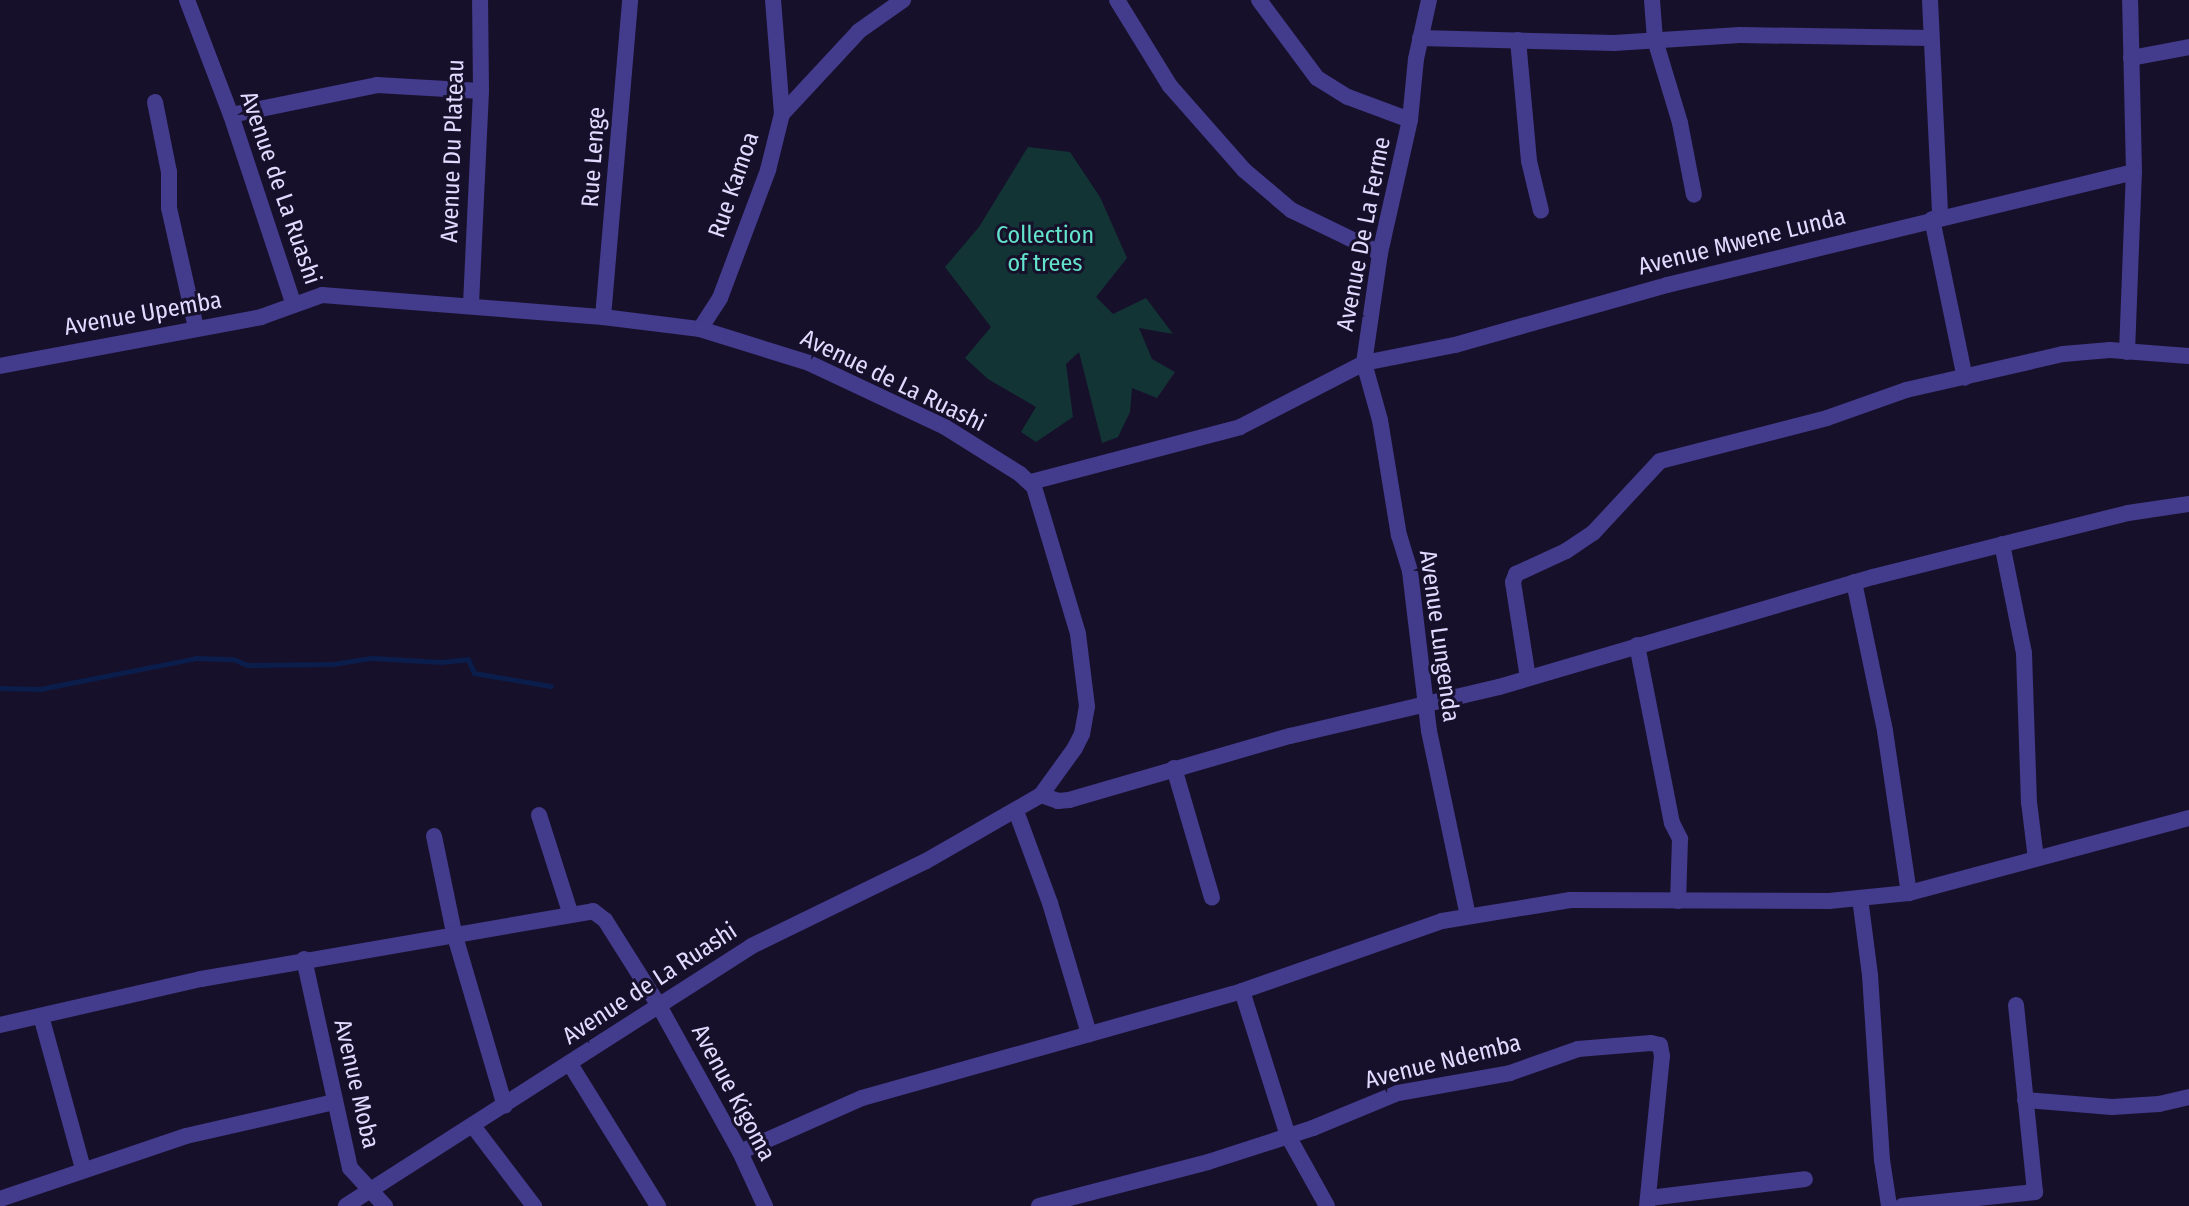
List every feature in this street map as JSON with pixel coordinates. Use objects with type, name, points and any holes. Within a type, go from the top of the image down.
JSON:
[{"type":"street","name":"Avenue de La Ruashi","points":[[187,0],[231,115],[293,303],[322,295],[471,304],[700,329],[752,343],[823,370],[945,427],[1031,482],[1078,634],[1087,706],[1082,734],[1041,795],[926,861],[752,946],[346,1206]]},
{"type":"street","name":"Avenue Du Plateau","points":[[471,304],[481,91],[480,0]]},
{"type":"street","name":"Rue Lenge","points":[[603,317],[630,0]]},
{"type":"street","name":"Rue Kamoa","points":[[700,329],[720,298],[768,170],[782,114],[773,0]]},
{"type":"street","points":[[782,114],[859,31],[903,0]]},
{"type":"street","points":[[1117,0],[1170,86],[1244,170],[1291,210],[1380,253]]},
{"type":"street","points":[[1259,0],[1317,78],[1348,97],[1410,120]]},
{"type":"street","name":"Avenue De La Ferme","points":[[1031,482],[1240,427],[1364,363],[1380,253],[1410,120],[1420,38],[1429,0]]},
{"type":"street","points":[[1652,0],[1655,40],[1680,123],[1694,195]]},
{"type":"street","points":[[1930,0],[1936,218],[1965,378]]},
{"type":"street","points":[[2127,352],[2134,172],[2130,0]]},
{"type":"street","points":[[1420,38],[1655,40],[1740,35],[1930,38]]},
{"type":"street","points":[[1518,40],[1529,161],[1541,211]]},
{"type":"street","points":[[2131,58],[2189,47]]},
{"type":"street","points":[[231,115],[377,85],[481,91]]},
{"type":"street","points":[[155,102],[169,172],[169,208],[196,328]]},
{"type":"street","name":"Avenue Mwene Lunda","points":[[1364,363],[1455,345],[1667,285],[2134,172]]},
{"type":"street","name":"Avenue Upemba","points":[[0,366],[261,317],[293,303]]},
{"type":"street","points":[[1528,678],[1513,582],[1516,574],[1566,551],[1593,533],[1660,461],[1827,418],[1906,390],[2063,354],[2090,350],[2189,356]]},
{"type":"street","name":"Avenue Lungenda","points":[[1364,363],[1380,420],[1399,536],[1410,571],[1438,779],[1468,916]]},
{"type":"street","points":[[1041,795],[1058,801],[1069,800],[1290,736],[1426,707],[1854,582],[2128,513],[2189,504]]},
{"type":"street","points":[[2002,544],[2024,653],[2029,802],[2036,859]]},
{"type":"street","points":[[1854,582],[1885,731],[1909,893]]},
{"type":"street","points":[[1637,645],[1672,823],[1680,839],[1678,901]]},
{"type":"street","points":[[1174,768],[1212,898]]},
{"type":"street","points":[[1016,811],[1050,903],[1089,1034]]},
{"type":"street","points":[[0,1025],[124,995],[304,959],[570,912],[539,815]]},
{"type":"street","points":[[740,1152],[862,1098],[1242,991],[1340,958],[1416,927],[1570,900],[1860,898],[1909,893],[2189,818]]},
{"type":"street","points":[[434,836],[454,933],[505,1106]]},
{"type":"street","points":[[1860,898],[1870,975],[1882,1160],[1889,1206]]},
{"type":"street","name":"Avenue Kigoma","points":[[570,912],[585,909],[601,915],[658,1004],[740,1152],[765,1206]]},
{"type":"street","name":"Avenue Moba","points":[[304,959],[350,1168],[385,1206]]},
{"type":"street","points":[[1242,991],[1288,1136],[1327,1206]]},
{"type":"street","points":[[1902,1206],[2034,1194],[2016,1005]]},
{"type":"street","points":[[41,1016],[83,1169]]},
{"type":"street","name":"Avenue Ndemba","points":[[1039,1206],[1208,1162],[1288,1136],[1409,1090],[1510,1073],[1578,1049],[1656,1043],[1661,1049],[1661,1067],[1648,1202]]},
{"type":"street","points":[[570,1064],[658,1206]]},
{"type":"street","points":[[2025,1100],[2112,1107],[2159,1104],[2189,1097]]},
{"type":"street","points":[[0,1199],[186,1136],[334,1102]]},
{"type":"street","points":[[473,1126],[534,1206]]},
{"type":"street","points":[[1648,1202],[1805,1179]]},
{"type":"green space","name":"Collection of trees","points":[[1028,147],[1070,152],[1100,197],[1127,258],[1096,297],[1113,314],[1146,298],[1173,334],[1139,328],[1152,359],[1175,372],[1157,398],[1132,388],[1130,412],[1118,437],[1102,443],[1079,352],[1066,364],[1073,417],[1036,442],[1021,432],[1036,407],[988,379],[965,358],[991,327],[945,267],[979,227]]},
{"type":"waterway","points":[[0,688],[40,689],[196,658],[233,659],[247,665],[333,664],[372,658],[441,662],[468,659],[474,673],[551,686]]}]
